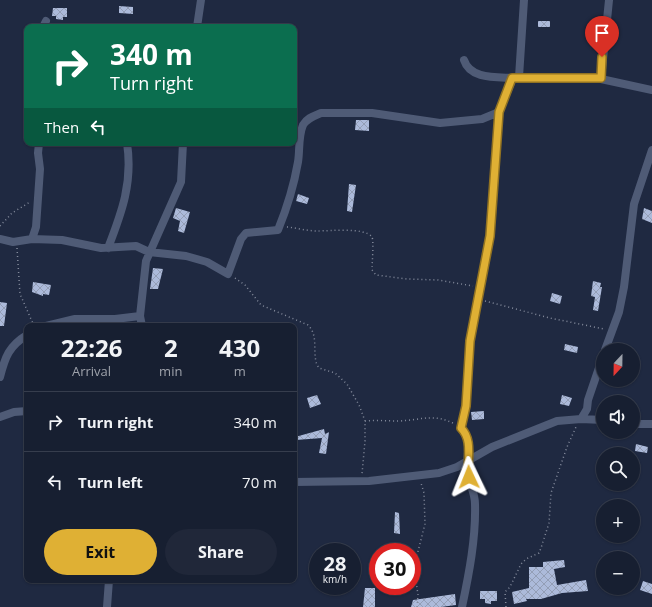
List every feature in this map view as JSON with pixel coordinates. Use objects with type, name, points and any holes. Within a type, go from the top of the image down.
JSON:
[{"type":"street","points":[[197,24],[201,0]]},
{"type":"street","points":[[462,607],[471,555],[475,506],[475,492],[467,469],[468,441],[466,432],[461,428],[466,406],[468,353],[490,236],[499,112],[516,78],[524,0]]},
{"type":"street","points":[[601,78],[609,0]]},
{"type":"street","points":[[464,60],[466,67],[473,73],[516,78],[601,78],[652,90]]},
{"type":"street","points":[[0,238],[16,242],[32,239],[62,240],[101,248],[130,245],[141,247],[149,252],[186,256],[207,262],[228,274],[241,238],[246,233],[278,230],[289,200],[298,161],[302,131],[308,119],[321,113],[372,113],[440,123],[482,119],[499,112]]},
{"type":"street","points":[[32,239],[36,227],[40,169],[39,146]]},
{"type":"street","points":[[108,248],[125,200],[129,179],[127,146]]},
{"type":"street","points":[[141,323],[140,316],[142,291],[149,252],[182,182],[184,146]]},
{"type":"street","points":[[607,343],[619,312],[624,287],[634,204],[652,150]]},
{"type":"street","points":[[58,323],[75,319],[115,319],[140,316]]},
{"type":"street","points":[[0,377],[5,360],[10,350],[16,342],[24,337]]},
{"type":"street","points":[[581,419],[587,409],[588,400],[596,377]]},
{"type":"street","points":[[0,417],[14,412],[24,411]]},
{"type":"street","points":[[297,482],[362,481],[439,473],[457,467],[492,447],[557,421],[596,420]]},
{"type":"street","points":[[640,424],[652,424]]},
{"type":"street","points":[[107,607],[109,583]]},
{"type":"path","points":[[0,226],[19,208],[37,198]]},
{"type":"path","points":[[278,230],[284,227],[364,232],[371,235],[373,240],[372,270],[376,275],[407,280],[438,280],[480,288]]},
{"type":"path","points":[[16,242],[19,256],[20,294],[33,323]]},
{"type":"path","points":[[228,274],[245,285],[261,305],[308,325],[315,338],[316,365],[319,368],[335,373],[347,384],[359,405],[364,421],[366,440],[362,481]]},
{"type":"path","points":[[478,299],[550,318],[612,330]]},
{"type":"path","points":[[364,421],[400,421],[438,417],[461,428]]},
{"type":"path","points":[[506,607],[505,592],[510,587],[521,564],[526,559],[538,553],[541,548],[549,524],[551,493],[567,448],[581,419]]},
{"type":"path","points":[[415,475],[420,480],[424,493],[425,524],[414,567],[418,595],[417,607]]},
{"type":"building","points":[[119,6],[133,7],[133,14],[119,13]]},
{"type":"building","points":[[53,8],[67,8],[67,17],[63,17],[63,20],[56,19],[56,16],[52,16]]},
{"type":"building","points":[[538,21],[550,21],[550,27],[538,27]]},
{"type":"building","points":[[356,120],[369,120],[369,131],[355,130]]},
{"type":"building","points":[[349,184],[356,185],[352,212],[347,211]]},
{"type":"building","points":[[298,194],[309,198],[307,204],[296,201]]},
{"type":"building","points":[[176,208],[190,212],[184,233],[178,231],[180,221],[173,218]]},
{"type":"building","points":[[644,208],[652,211],[652,223],[642,219]]},
{"type":"building","points":[[153,268],[163,269],[158,289],[150,289]]},
{"type":"building","points":[[593,281],[601,283],[600,287],[602,287],[598,311],[593,310],[595,297],[591,296]]},
{"type":"building","points":[[33,282],[51,285],[49,295],[43,294],[43,296],[32,292]]},
{"type":"building","points":[[552,293],[562,296],[560,304],[550,301]]},
{"type":"building","points":[[0,302],[7,303],[4,326],[0,326]]},
{"type":"building","points":[[565,344],[578,347],[577,353],[564,350]]},
{"type":"building","points":[[317,395],[321,404],[310,408],[307,398]]},
{"type":"building","points":[[562,395],[572,398],[569,406],[560,404]]},
{"type":"building","points":[[484,411],[484,419],[472,420],[471,412]]},
{"type":"building","points":[[324,429],[325,434],[329,432],[326,454],[319,453],[322,438],[297,440],[297,436]]},
{"type":"building","points":[[636,444],[648,447],[647,453],[640,452],[640,447],[636,447]]},
{"type":"building","points":[[395,512],[399,513],[400,534],[394,533]]},
{"type":"building","points":[[564,560],[565,567],[554,569],[557,585],[586,580],[588,591],[562,593],[541,599],[526,599],[527,601],[514,604],[512,592],[529,588],[529,567],[543,567],[543,562]]},
{"type":"building","points":[[643,581],[652,584],[652,594],[640,590]]},
{"type":"building","points":[[365,588],[369,588],[369,595],[375,595],[375,607],[363,607]]},
{"type":"building","points":[[480,591],[497,591],[497,601],[491,601],[491,604],[485,603],[485,599],[480,599]]},
{"type":"building","points":[[455,594],[456,605],[441,607],[411,607],[413,600]]},
{"type":"route","points":[[469,477],[467,469],[468,441],[466,432],[461,428],[466,406],[466,385],[470,341],[486,264],[490,236],[496,132],[499,112],[512,78],[601,78],[602,57]]}]
